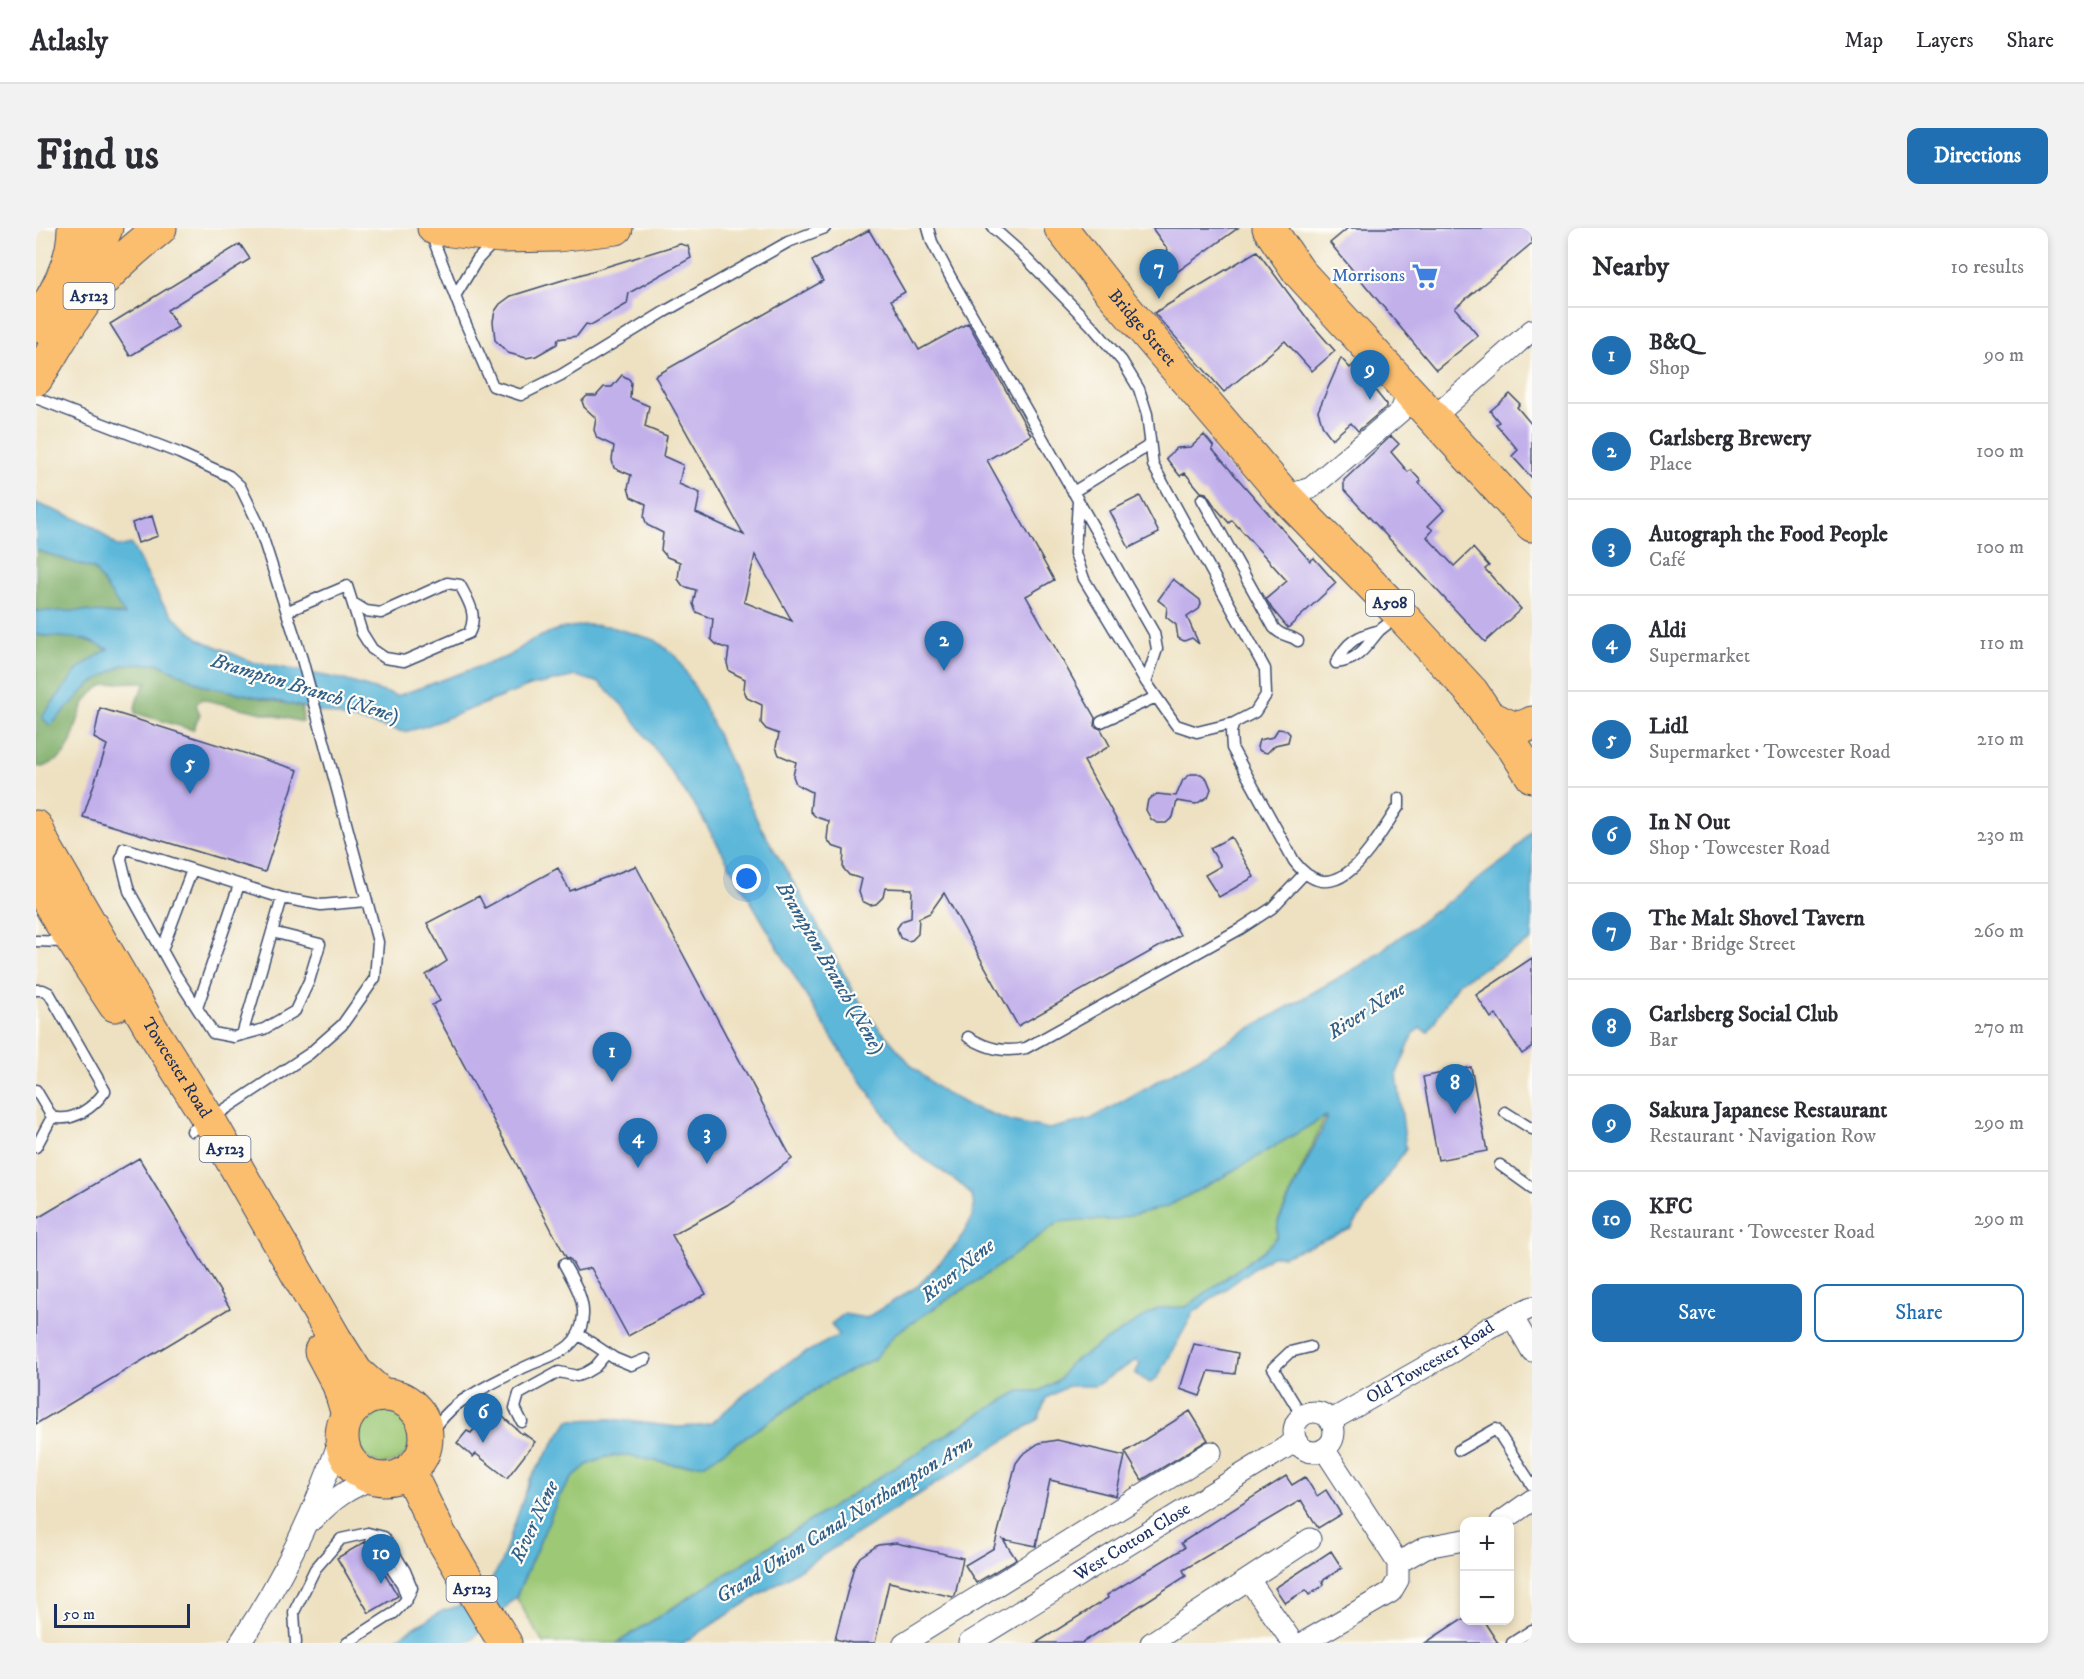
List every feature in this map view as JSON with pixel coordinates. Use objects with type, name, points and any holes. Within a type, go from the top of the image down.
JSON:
[{"type":"main road","points":[[36,326],[60,285],[74,240],[74,228]]},
{"type":"main road","name":"A5123","points":[[36,353],[93,259],[106,228]]},
{"type":"main road","name":"A5123","points":[[36,379],[74,317],[95,289],[123,259],[160,228]]},
{"type":"main road","points":[[434,228],[500,236],[558,235],[616,228]]},
{"type":"main road","name":"Bridge Street","points":[[1061,228],[1108,288],[1285,496]]},
{"type":"main road","points":[[1269,228],[1299,272],[1532,525]]},
{"type":"main road","name":"A508","points":[[1285,496],[1391,623],[1472,692],[1532,776]]},
{"type":"main road","points":[[1488,716],[1513,728],[1524,728],[1532,723]]},
{"type":"main road","name":"Towcester Road","points":[[40,836],[50,911],[200,1126],[356,1372],[382,1395]]},
{"type":"main road","name":"Towcester Road","points":[[50,911],[151,1028],[200,1126],[339,1385],[345,1425]]},
{"type":"main road","points":[[345,1425],[353,1407],[372,1397],[382,1395]]},
{"type":"main road","name":"A5123","points":[[382,1395],[401,1398],[417,1410],[426,1429],[426,1440]]},
{"type":"main road","name":"A5123","points":[[345,1425],[342,1445],[348,1460],[363,1474],[374,1479]]},
{"type":"main road","points":[[374,1479],[398,1478],[409,1472],[417,1464],[426,1440]]},
{"type":"main road","name":"A5123","points":[[409,1472],[440,1535],[505,1643]]},
{"type":"street","points":[[1434,417],[1531,332]]},
{"type":"street","points":[[1285,496],[1311,488],[1401,411],[1409,391]]},
{"type":"street","name":"Old Towcester Road","points":[[1330,1421],[1512,1316],[1532,1307]]},
{"type":"street","points":[[1512,1316],[1532,1351]]},
{"type":"street","points":[[1316,1413],[1330,1421],[1334,1435],[1332,1441],[1324,1449],[1312,1452],[1303,1449],[1296,1441],[1294,1429],[1296,1422],[1302,1416],[1316,1413]]},
{"type":"street","points":[[240,1643],[265,1606],[301,1532],[326,1479],[345,1425]]},
{"type":"street","name":"West Cotton Close","points":[[969,1643],[1296,1441]]},
{"type":"street","points":[[1303,1643],[1391,1592],[1398,1580],[1398,1563],[1324,1449]]},
{"type":"street","points":[[918,1640],[1211,1452]]},
{"type":"street","points":[[301,1532],[332,1500],[355,1485],[374,1479]]},
{"type":"street","points":[[1507,1517],[1532,1500]]},
{"type":"street","points":[[1151,1643],[1310,1539]]},
{"type":"street","points":[[1398,1563],[1426,1547],[1460,1541]]},
{"type":"street","points":[[1249,1580],[1293,1643]]},
{"type":"lane","points":[[429,228],[493,386],[521,395],[561,375],[664,312],[788,242],[825,228]]},
{"type":"lane","points":[[928,228],[932,242],[951,278],[1154,633],[1157,649],[1146,682]]},
{"type":"lane","points":[[993,228],[1019,251],[1091,325],[1122,361],[1139,388],[1147,414],[1152,465],[1265,669],[1266,694],[1254,712],[1234,723],[1197,732],[1176,726],[1146,682],[1084,579],[1075,553],[1075,496]]},
{"type":"lane","points":[[455,296],[477,260],[500,236]]},
{"type":"lane","points":[[36,398],[179,453],[229,476],[240,486],[258,523],[288,611],[378,942],[375,978],[342,1025],[309,1054],[200,1126]]},
{"type":"lane","points":[[1075,496],[1150,445]]},
{"type":"lane","points":[[1202,499],[1274,628],[1284,636],[1298,640]]},
{"type":"lane","points":[[288,611],[347,586],[362,633],[372,649],[385,658],[404,661],[469,633],[474,623],[471,605],[460,585],[447,583],[381,613],[366,611],[353,603]]},
{"type":"lane","points":[[1391,623],[1368,648],[1348,661],[1336,663],[1343,648],[1354,640],[1391,623]]},
{"type":"lane","points":[[1101,722],[1156,697]]},
{"type":"lane","points":[[1234,723],[1231,732],[1232,748],[1294,861],[1304,874],[1321,882],[1331,882],[1355,869],[1399,806],[1399,798]]},
{"type":"lane","points":[[272,932],[320,944],[309,981],[295,1011],[264,1029],[242,1035],[234,1037],[213,1033],[129,891],[121,859],[124,848],[282,898],[321,905],[367,901]]},
{"type":"lane","points":[[162,950],[192,870]]},
{"type":"lane","points":[[968,1037],[995,1050],[1010,1052],[1026,1048],[1240,929],[1272,908],[1304,874]]},
{"type":"lane","points":[[197,1008],[239,885]]},
{"type":"lane","points":[[242,1035],[282,898]]},
{"type":"lane","points":[[36,990],[49,993],[105,1091],[87,1110],[61,1120],[52,1117],[36,1090]]},
{"type":"lane","points":[[1505,1112],[1532,1129]]},
{"type":"lane","points":[[36,1147],[52,1117]]},
{"type":"lane","points":[[1500,1165],[1532,1188]]},
{"type":"lane","points":[[426,1440],[443,1416],[466,1398],[528,1366],[556,1356],[568,1347],[578,1334],[583,1315],[578,1290],[564,1264]]},
{"type":"lane","points":[[578,1334],[631,1365],[646,1359]]},
{"type":"lane","points":[[1302,1416],[1273,1368],[1290,1352],[1310,1347]]},
{"type":"lane","points":[[522,1422],[515,1408],[519,1394],[559,1372],[577,1376],[585,1374],[607,1353]]},
{"type":"lane","points":[[1459,1450],[1496,1429],[1532,1485]]},
{"type":"lane","points":[[368,1533],[385,1558]]},
{"type":"lane","points":[[296,1643],[294,1612],[315,1569],[340,1539],[368,1533],[384,1537],[405,1571],[412,1588],[407,1599],[394,1613],[347,1643]]},
{"type":"lane","points":[[391,1568],[402,1584],[407,1599]]},
{"type":"lane","points":[[1512,1643],[1532,1630]]},
{"type":"green space","points":[[36,550],[94,569],[126,615],[84,611],[36,611]]},
{"type":"green space","points":[[36,635],[81,638],[109,649],[79,668],[42,717],[50,726],[90,684],[123,665],[157,663],[205,686],[302,707],[303,722],[201,699],[196,705],[200,714],[193,730],[135,713],[137,700],[147,682],[110,684],[94,691],[87,700],[71,741],[59,759],[42,767],[36,766]]},
{"type":"green space","points":[[1326,1115],[1278,1222],[1277,1236],[1267,1248],[1186,1307],[1158,1309],[1068,1365],[1061,1378],[1040,1391],[1020,1391],[979,1414],[617,1643],[543,1643],[516,1597],[560,1495],[573,1477],[587,1465],[606,1457],[623,1455],[676,1465],[705,1464],[829,1381],[874,1359],[896,1333],[992,1271],[1059,1222],[1166,1207],[1221,1178]]},
{"type":"green space","points":[[379,1410],[389,1410],[399,1414],[407,1422],[411,1437],[407,1452],[399,1460],[389,1464],[379,1464],[369,1460],[361,1452],[357,1442],[357,1432],[361,1422],[369,1414]]},
{"type":"water","points":[[36,503],[92,525],[118,547],[131,544],[163,604],[179,622],[201,640],[252,662],[341,679],[397,696],[509,656],[532,640],[559,629],[586,625],[608,626],[655,640],[677,657],[698,693],[759,824],[856,996],[873,1021],[913,1067],[939,1089],[970,1106],[1011,1121],[1049,1129],[1091,1119],[1363,964],[1511,855],[1532,829],[1532,940],[1458,983],[1428,1032],[1420,1028],[1414,1033],[1397,1073],[1406,1149],[1351,1229],[1284,1256],[1271,1256],[1194,1312],[1157,1379],[1150,1383],[1135,1374],[1140,1364],[1136,1360],[1095,1386],[1068,1386],[1046,1398],[1039,1418],[1034,1422],[683,1643],[617,1643],[979,1414],[1020,1391],[1040,1391],[1061,1378],[1068,1365],[1158,1308],[1186,1307],[1267,1248],[1277,1236],[1278,1222],[1326,1121],[1326,1116],[1221,1178],[1166,1207],[1112,1220],[1059,1222],[992,1271],[896,1333],[874,1359],[829,1381],[705,1464],[676,1465],[623,1455],[606,1457],[587,1465],[573,1477],[560,1495],[516,1597],[477,1635],[466,1643],[388,1643],[442,1611],[459,1606],[492,1579],[501,1563],[530,1479],[569,1420],[611,1419],[677,1427],[711,1423],[753,1387],[792,1360],[839,1335],[831,1324],[844,1314],[866,1318],[918,1286],[958,1243],[972,1218],[974,1206],[972,1196],[963,1186],[914,1152],[886,1117],[809,1001],[697,809],[624,707],[600,683],[576,676],[530,686],[426,726],[404,732],[205,686],[157,663],[123,665],[90,684],[50,726],[42,717],[79,668],[108,649],[84,639],[36,635],[36,611],[84,611],[125,615],[94,569],[36,550]]},
{"type":"building","points":[[1152,228],[1238,228],[1156,287],[1142,263],[1168,250]]},
{"type":"building","name":"Morrisons","points":[[1348,228],[1532,228],[1532,243],[1455,308],[1478,336],[1436,370],[1330,243]]},
{"type":"building","points":[[869,230],[905,292],[891,300],[919,350],[968,323],[1031,435],[987,460],[1054,580],[1026,596],[1095,718],[1094,726],[1101,729],[1110,746],[1084,761],[1180,935],[1018,1026],[944,893],[930,913],[919,918],[918,934],[908,941],[900,938],[897,928],[902,921],[911,918],[912,889],[885,888],[883,897],[876,904],[870,905],[862,901],[859,892],[862,879],[849,875],[843,868],[844,850],[832,846],[827,839],[829,821],[816,817],[810,811],[812,792],[796,784],[793,776],[796,762],[779,755],[776,747],[779,734],[766,729],[761,723],[762,705],[747,698],[744,690],[745,679],[729,671],[727,663],[729,649],[717,645],[711,639],[713,619],[696,612],[693,604],[696,590],[683,586],[678,579],[680,562],[667,557],[661,550],[663,533],[647,525],[644,517],[646,504],[631,497],[628,488],[631,475],[614,468],[612,460],[614,446],[597,438],[594,430],[596,418],[584,407],[582,401],[587,396],[596,396],[604,387],[612,387],[622,375],[629,379],[631,382],[630,398],[649,406],[645,427],[667,436],[663,456],[683,465],[679,484],[700,493],[696,513],[744,535],[655,376],[823,281],[812,261]],"holes":[[[755,555],[792,621],[744,602]]]},
{"type":"building","points":[[240,244],[250,259],[167,310],[178,327],[130,356],[110,324]]},
{"type":"building","points":[[680,244],[688,246],[691,258],[629,293],[627,304],[591,325],[586,324],[577,336],[558,339],[557,344],[536,356],[526,358],[508,353],[495,340],[493,321],[495,311],[511,296]]},
{"type":"building","points":[[1257,251],[1309,321],[1335,351],[1312,371],[1285,341],[1224,392],[1154,313]]},
{"type":"building","points":[[1341,358],[1350,368],[1354,364],[1386,407],[1358,431],[1351,423],[1332,439],[1323,427],[1318,411]]},
{"type":"building","points":[[1510,394],[1520,404],[1517,407],[1532,425],[1532,478],[1512,456],[1518,450],[1496,424],[1499,422],[1490,411]]},
{"type":"building","points":[[1204,435],[1214,447],[1212,449],[1310,561],[1314,558],[1336,583],[1288,628],[1266,599],[1287,581],[1232,520],[1229,523],[1206,493],[1201,492],[1185,473],[1180,476],[1166,458],[1177,448],[1191,447]]},
{"type":"building","points":[[1391,436],[1399,444],[1391,452],[1408,472],[1411,470],[1421,481],[1419,483],[1444,510],[1428,526],[1433,530],[1427,537],[1454,566],[1473,548],[1489,566],[1485,569],[1521,609],[1485,642],[1344,490],[1344,480]]},
{"type":"building","points":[[1140,496],[1159,533],[1129,548],[1110,511]]},
{"type":"building","points":[[152,516],[158,536],[138,543],[132,523]]},
{"type":"building","points":[[1173,579],[1200,600],[1199,609],[1187,617],[1199,644],[1192,638],[1184,641],[1178,638],[1176,625],[1166,617],[1167,607],[1158,600]]},
{"type":"building","points":[[100,708],[298,770],[265,872],[83,817],[107,745],[94,738]]},
{"type":"building","points":[[1278,729],[1286,730],[1290,734],[1288,742],[1275,745],[1267,753],[1260,751],[1257,747],[1259,740],[1273,737]]},
{"type":"building","points":[[1191,774],[1201,774],[1207,779],[1211,789],[1208,797],[1196,804],[1177,801],[1173,817],[1166,823],[1157,823],[1151,819],[1146,810],[1148,800],[1157,794],[1176,796],[1183,780]]},
{"type":"building","points":[[1231,837],[1254,877],[1219,897],[1205,875],[1221,866],[1210,848]]},
{"type":"building","points":[[636,866],[792,1159],[727,1205],[672,1235],[706,1294],[628,1336],[591,1268],[577,1271],[571,1260],[566,1257],[432,1005],[440,1001],[426,975],[447,961],[427,923],[479,896],[485,908],[558,868],[570,891]]},
{"type":"building","points":[[1532,958],[1532,1047],[1522,1054],[1496,1014],[1491,1018],[1476,995]]},
{"type":"building","points":[[1471,1067],[1487,1151],[1438,1160],[1423,1077]]},
{"type":"building","points":[[139,1158],[230,1308],[36,1424],[36,1219]]},
{"type":"building","points":[[1194,1344],[1238,1353],[1235,1374],[1209,1371],[1200,1396],[1180,1389]]},
{"type":"building","points":[[492,1407],[522,1434],[535,1442],[507,1478],[476,1454],[473,1457],[457,1443],[467,1431],[471,1433]]},
{"type":"building","points":[[1190,1411],[1208,1440],[1142,1480],[1125,1452]]},
{"type":"building","points":[[1057,1440],[1125,1456],[1116,1496],[1050,1480],[1036,1546],[1003,1539],[1016,1559],[976,1583],[965,1565],[994,1548],[1016,1463],[1022,1455],[1039,1443]]},
{"type":"building","points":[[1286,1476],[1292,1485],[1305,1477],[1317,1496],[1326,1490],[1341,1514],[1318,1528],[1301,1500],[1183,1570],[1186,1576],[1082,1643],[1036,1643],[1108,1598],[1107,1595],[1184,1548],[1181,1543]]},
{"type":"building","points":[[365,1542],[398,1596],[369,1613],[337,1558]]},
{"type":"building","points":[[896,1543],[963,1558],[955,1596],[889,1582],[875,1643],[852,1643],[835,1639],[854,1566],[860,1557],[878,1545]]},
{"type":"building","points":[[1331,1551],[1342,1568],[1322,1581],[1324,1585],[1309,1595],[1306,1590],[1285,1603],[1275,1588]]},
{"type":"building","points":[[1460,1620],[1460,1625],[1486,1625],[1498,1643],[1425,1643]]},
{"type":"place","name":"Morrisons","points":[[1425,276]]},
{"type":"place","name":"The Malt Shovel Tavern","points":[[1159,299]]},
{"type":"place","name":"Sakura Japanese Restaurant","points":[[1370,400]]},
{"type":"place","name":"Carlsberg Brewery","points":[[944,671]]},
{"type":"place","name":"Lidl","points":[[190,794]]},
{"type":"place","name":"B&Q","points":[[612,1082]]},
{"type":"place","name":"Carlsberg Social Club","points":[[1455,1114]]},
{"type":"place","name":"Autograph the Food People","points":[[707,1164]]},
{"type":"place","name":"Aldi","points":[[638,1168]]},
{"type":"place","name":"In N Out","points":[[483,1443]]},
{"type":"place","name":"KFC","points":[[381,1584]]},
{"type":"water label","name":"Brampton Branch (Nene)","points":[[305,689]]},
{"type":"water label","name":"Brampton Branch (Nene)","points":[[830,968]]},
{"type":"water label","name":"River Nene","points":[[1367,1011]]},
{"type":"water label","name":"River Nene","points":[[958,1271]]},
{"type":"water label","name":"Grand Union Canal Northampton Arm","points":[[845,1520]]},
{"type":"water label","name":"River Nene","points":[[535,1522]]}]
